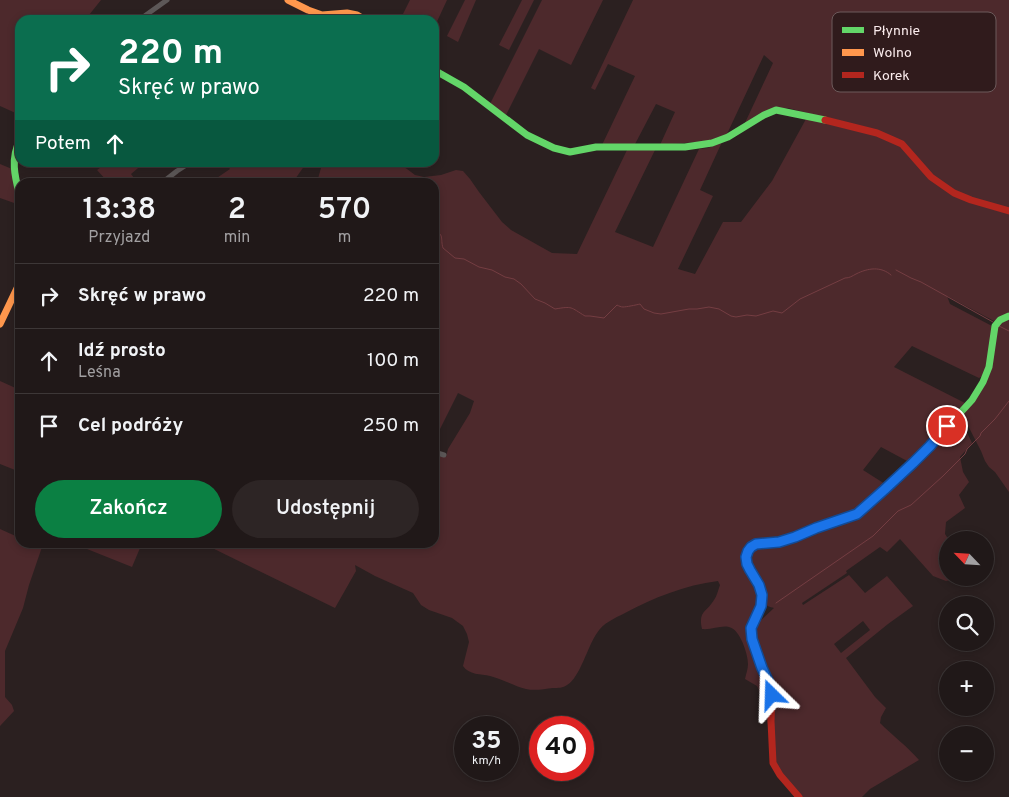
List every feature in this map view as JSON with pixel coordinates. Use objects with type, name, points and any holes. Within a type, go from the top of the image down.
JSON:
[{"type":"street","points":[[146,15],[167,0]]},
{"type":"street","points":[[288,0],[317,15]]},
{"type":"street","points":[[334,15],[347,13],[357,15]]},
{"type":"street","points":[[439,73],[464,87],[528,135],[554,148],[570,152],[596,147],[685,147],[712,143],[728,137],[764,115],[776,110],[832,121],[877,133],[891,139],[902,144],[931,177],[954,193],[1009,211]]},
{"type":"street","points":[[15,150],[13,160],[16,178]]},
{"type":"street","points":[[168,178],[183,167]]},
{"type":"street","points":[[0,324],[15,292]]},
{"type":"street","points":[[799,797],[780,776],[773,763],[772,695],[752,639],[751,628],[761,606],[762,595],[759,585],[750,570],[746,557],[748,551],[756,544],[779,542],[857,514],[884,490],[924,452],[972,400],[983,382],[989,367],[995,326],[1000,320],[1009,316]]},
{"type":"street","points":[[439,454],[444,455]]},
{"type":"shaded area","points":[[0,0],[101,0],[89,15],[15,15],[15,113],[0,106]]},
{"type":"shaded area","points":[[410,0],[447,0],[439,17],[439,15],[402,15]]},
{"type":"shaded area","points":[[465,0],[476,0],[458,42],[447,36]]},
{"type":"shaded area","points":[[522,0],[534,0],[509,50],[499,45]]},
{"type":"shaded area","points":[[542,0],[603,0],[571,65],[539,49],[506,115],[490,104]]},
{"type":"shaded area","points":[[633,0],[1009,0],[1009,313],[994,321],[947,296],[950,304],[992,326],[991,350],[983,376],[979,378],[912,346],[894,367],[965,403],[909,462],[881,447],[863,470],[885,484],[855,513],[779,540],[755,542],[750,545],[743,555],[745,565],[759,589],[760,597],[759,606],[751,621],[760,621],[774,608],[764,602],[762,586],[750,562],[750,552],[756,547],[778,544],[817,529],[848,521],[857,516],[867,509],[914,464],[958,419],[961,420],[972,443],[960,457],[963,472],[969,482],[959,495],[965,508],[946,522],[945,531],[939,531],[939,578],[933,576],[900,539],[887,552],[880,547],[846,571],[847,573],[802,603],[803,605],[849,575],[865,593],[887,576],[913,606],[846,658],[875,697],[886,708],[880,723],[919,760],[870,789],[862,797],[795,797],[773,765],[769,729],[759,690],[757,686],[745,679],[748,660],[740,637],[737,632],[729,627],[702,629],[702,615],[716,597],[720,585],[718,581],[670,593],[647,602],[610,621],[602,626],[597,633],[580,669],[572,681],[562,687],[533,690],[522,688],[494,677],[468,671],[463,666],[469,642],[463,626],[452,618],[429,610],[421,605],[413,593],[355,565],[356,571],[335,608],[212,548],[439,548],[439,456],[446,457],[448,449],[470,413],[474,401],[458,393],[439,431],[439,178],[318,178],[320,167],[404,167],[415,175],[424,177],[441,175],[456,170],[463,171],[502,222],[511,230],[552,253],[577,254],[627,150],[655,150],[615,232],[653,247],[699,149],[708,148],[722,142],[700,190],[713,196],[678,269],[695,274],[723,222],[741,222],[772,181],[808,113],[788,108],[770,110],[744,125],[773,63],[764,55],[727,134],[710,141],[660,145],[675,112],[656,104],[634,146],[602,145],[635,76],[608,64],[595,90],[591,88]],"holes":[[[863,621],[870,630],[841,653],[834,644]]]},
{"type":"shaded area","points":[[0,164],[12,169],[15,181],[15,203],[0,198]]},
{"type":"shaded area","points":[[101,167],[139,167],[131,174],[134,178],[104,178],[97,170]]},
{"type":"shaded area","points":[[228,167],[304,167],[296,178],[217,178],[230,169]]},
{"type":"shaded area","points":[[1009,319],[1009,492],[985,461],[963,416],[964,411],[983,387],[996,330],[999,324]]},
{"type":"shaded area","points":[[0,381],[15,388],[15,470],[0,464]]},
{"type":"shaded area","points":[[0,529],[15,536],[15,548],[42,548],[23,608],[5,651],[5,697],[12,705],[14,711],[0,726]]},
{"type":"shaded area","points":[[84,548],[140,548],[132,567]]},
{"type":"waterway","points":[[439,234],[441,235],[443,248],[455,258],[464,259],[479,267],[514,279],[535,299],[555,309],[571,308],[585,316],[604,318],[617,305],[623,307],[640,304],[644,309],[661,314],[709,307],[719,309],[736,317],[756,316],[773,311],[782,313],[800,299],[861,272],[879,269],[891,275]]},
{"type":"waterway","points":[[896,270],[993,322]]},
{"type":"waterway","points":[[999,326],[1009,331]]},
{"type":"waterway","points":[[776,603],[873,536],[898,511],[911,505],[965,454],[967,449],[1009,401]]},
{"type":"traffic: fast","points":[[439,73],[464,87],[527,135],[554,148],[570,152],[596,147],[685,147],[712,143],[728,137],[764,115],[776,110],[825,120]]},
{"type":"traffic: fast","points":[[15,154],[16,178]]},
{"type":"traffic: fast","points":[[772,542],[795,537],[857,514],[884,490],[930,446],[972,400],[983,382],[989,367],[995,326],[1000,320],[1009,316]]},
{"type":"traffic: slow","points":[[288,0],[322,15]]},
{"type":"traffic: slow","points":[[322,15],[347,13],[357,15]]},
{"type":"traffic: slow","points":[[0,324],[15,292]]},
{"type":"traffic: jam","points":[[825,120],[877,133],[902,144],[931,177],[954,193],[1009,211]]},
{"type":"traffic: jam","points":[[772,542],[756,544],[751,547],[746,557],[747,564],[759,585],[762,595],[761,606],[751,628],[752,639],[772,695],[773,763],[780,775],[799,797]]},
{"type":"route","points":[[772,695],[752,639],[751,628],[761,606],[762,595],[759,585],[747,564],[746,557],[748,551],[756,544],[779,542],[857,514],[913,463],[947,426]]}]
